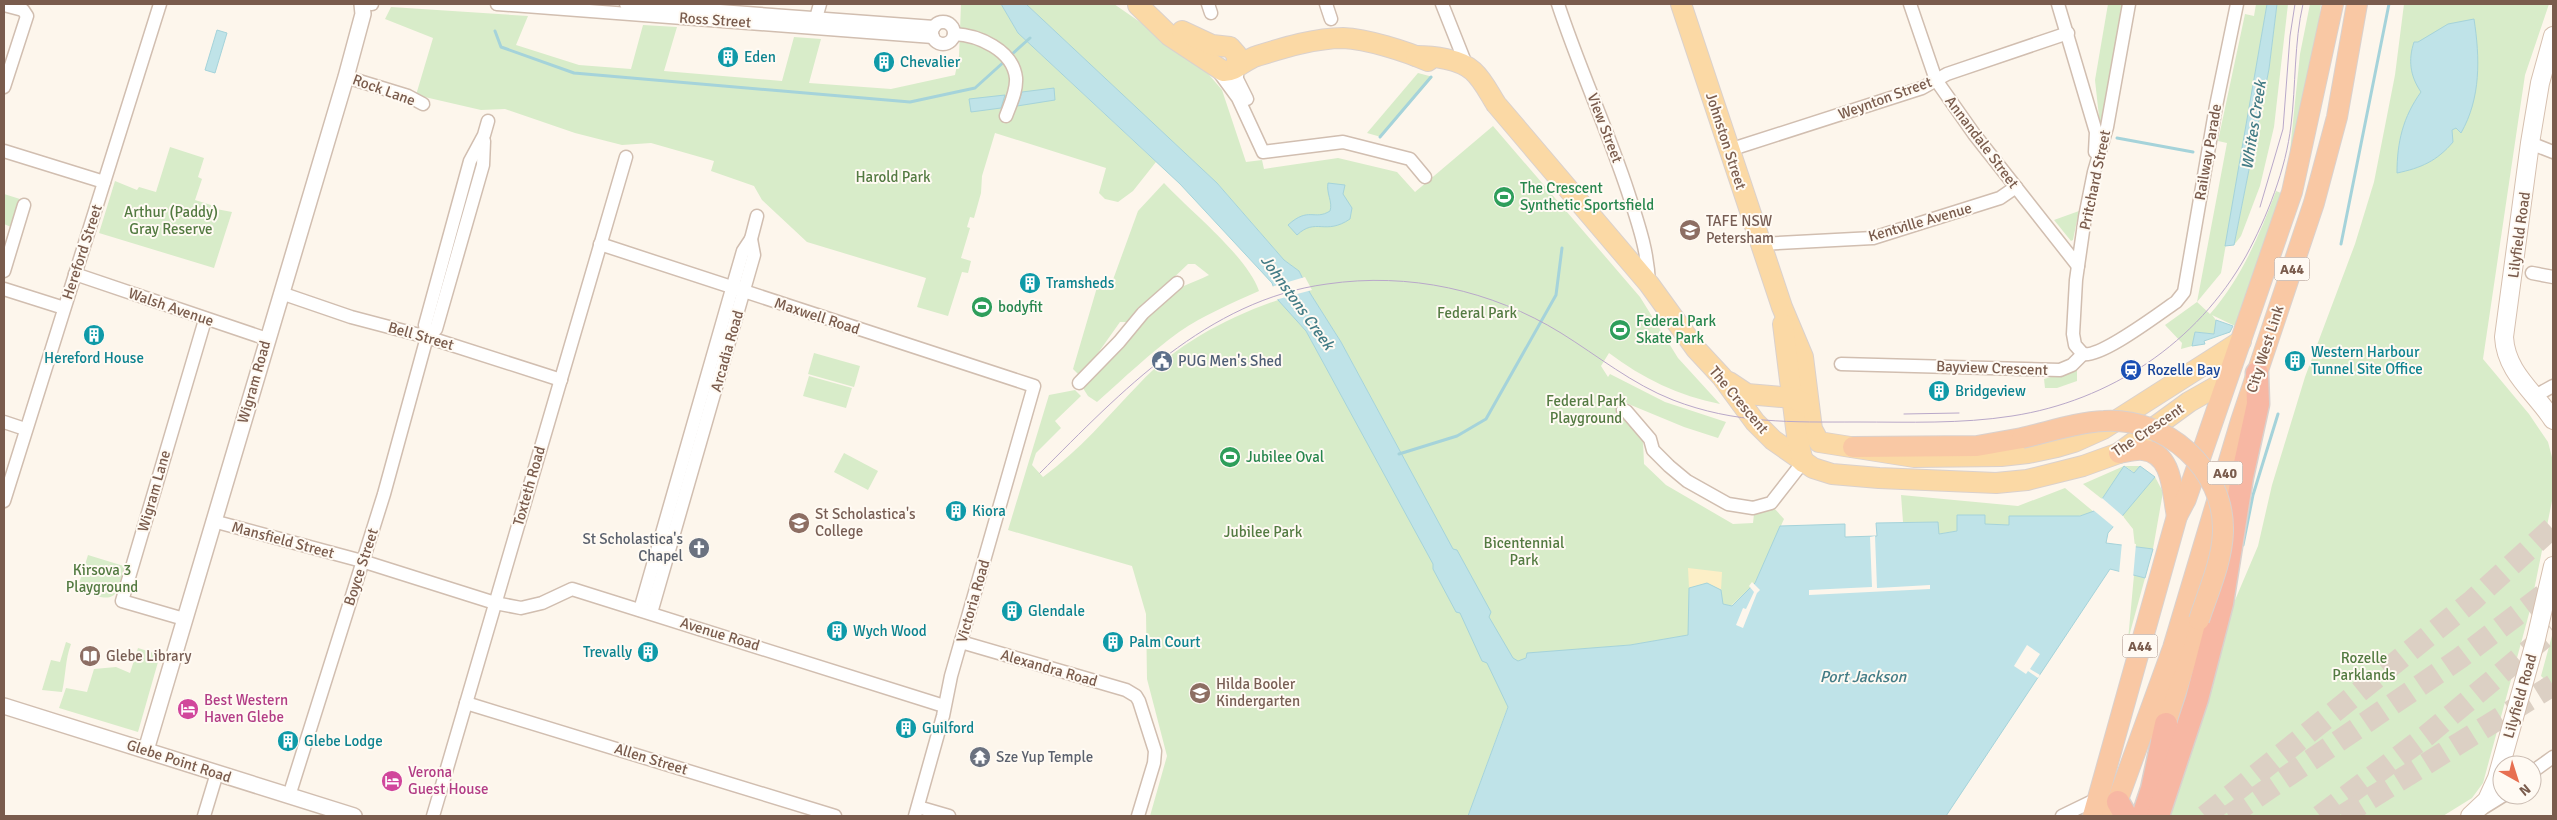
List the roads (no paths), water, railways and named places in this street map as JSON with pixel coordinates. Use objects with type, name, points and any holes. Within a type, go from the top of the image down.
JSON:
[{"type":"highway","name":"City West Link","points":[[2176,516],[2186,499],[2222,383],[2240,341],[2292,192],[2333,4]]},
{"type":"highway","name":"City West Link","points":[[2110,812],[2161,684],[2204,548],[2230,456],[2327,157],[2357,4]]},
{"type":"highway","points":[[2222,383],[2242,372],[2256,358],[2269,336]]},
{"type":"highway","points":[[2158,816],[2197,700],[2222,603],[2242,478],[2258,404],[2257,373]]},
{"type":"highway","points":[[1853,447],[1977,446],[2089,423],[2120,421],[2140,425],[2163,434],[2192,455],[2207,474],[2216,491],[2222,512],[2223,531],[2218,561],[2166,724],[2152,790],[2142,816]]},
{"type":"highway","points":[[2119,453],[2143,450],[2161,460],[2171,478],[2176,516]]},
{"type":"highway","name":"A44","points":[[2110,812],[2176,516]]},
{"type":"highway","points":[[2110,812],[2166,724]]},
{"type":"main road","name":"Johnston Street","points":[[1681,4],[1760,244],[1782,307],[1803,357],[1813,433],[1819,442]]},
{"type":"main road","name":"The Crescent","points":[[1137,5],[1195,38],[1214,46],[1250,49],[1286,48]]},
{"type":"main road","name":"The Crescent","points":[[1137,5],[1170,36],[1215,67]]},
{"type":"main road","name":"Lilyfield Road","points":[[2553,36],[2540,83],[2530,143],[2504,337],[2505,350],[2512,368],[2544,400],[2553,420]]},
{"type":"main road","name":"The Crescent","points":[[1237,66],[1251,58],[1286,48],[1344,38],[1467,67],[1477,76],[1496,104],[1649,284],[1696,349],[1722,377],[1760,427],[1813,468],[1840,475],[1996,483],[2051,475],[2119,453],[2222,383]]},
{"type":"main road","points":[[1224,46],[1236,54],[1237,66],[1229,72],[1215,67],[1214,53],[1224,46]]},
{"type":"main road","name":"The Crescent","points":[[1425,56],[1460,73],[1496,104]]},
{"type":"main road","name":"Johnston Street","points":[[1782,307],[1803,462]]},
{"type":"main road","name":"City West Link","points":[[2213,358],[2240,341]]},
{"type":"main road","name":"The Crescent","points":[[1819,442],[1914,457],[1970,457],[2028,453],[2074,442],[2103,429],[2213,358]]},
{"type":"main road","points":[[1722,377],[1747,394],[1793,398],[1810,409],[1806,419],[1803,462]]},
{"type":"main road","name":"Lilyfield Road","points":[[2475,815],[2487,800],[2497,778],[2535,642],[2553,566]]},
{"type":"street","name":"Hereford Street","points":[[4,501],[25,429],[160,4]]},
{"type":"street","name":"Ross Street","points":[[497,4],[668,9]]},
{"type":"street","name":"Ross Street","points":[[626,4],[814,23],[934,32],[939,43],[946,43],[951,40],[954,34],[980,38],[1007,59],[1016,83],[1006,116]]},
{"type":"street","points":[[814,23],[820,4]]},
{"type":"street","points":[[1326,4],[1331,18]]},
{"type":"street","points":[[1442,4],[1467,67]]},
{"type":"street","name":"View Street","points":[[1558,4],[1567,33],[1610,137],[1642,236],[1648,262],[1649,284]]},
{"type":"street","name":"Annandale Street","points":[[1910,4],[1936,80],[2078,266]]},
{"type":"street","points":[[2058,4],[2096,132],[2094,172]]},
{"type":"street","name":"Pritchard Street","points":[[2082,354],[2075,345],[2073,334],[2078,266],[2094,172],[2107,127],[2129,4]]},
{"type":"street","name":"Railway Parade","points":[[2179,299],[2185,287],[2190,250],[2237,4]]},
{"type":"street","points":[[4,5],[23,10],[27,18],[4,87]]},
{"type":"street","name":"Wigram Road","points":[[146,750],[368,6]]},
{"type":"street","points":[[1425,56],[1448,50],[1450,27]]},
{"type":"street","name":"Weynton Street","points":[[1729,150],[1913,91],[1955,71],[2068,33]]},
{"type":"street","points":[[1237,66],[1238,81],[1248,101],[1249,121]]},
{"type":"street","points":[[1215,67],[1238,98],[1263,152],[1342,142],[1410,160],[1425,177]]},
{"type":"street","name":"Rock Lane","points":[[346,76],[408,96],[423,104]]},
{"type":"street","name":"Boyce Street","points":[[289,796],[386,485],[427,337],[425,325],[470,161],[484,135],[488,121]]},
{"type":"street","points":[[2530,143],[2553,152]]},
{"type":"street","points":[[4,151],[104,182]]},
{"type":"street","name":"Toxteth Road","points":[[433,816],[626,157]]},
{"type":"street","name":"Kentville Avenue","points":[[1760,244],[1873,238],[2000,198],[2016,187]]},
{"type":"street","points":[[4,271],[24,205]]},
{"type":"street","name":"Arcadia Road","points":[[645,611],[738,290],[754,255],[751,239],[757,216]]},
{"type":"street","name":"Maxwell Road","points":[[600,244],[1034,386]]},
{"type":"street","points":[[2532,273],[2553,277]]},
{"type":"street","name":"Walsh Avenue","points":[[75,274],[267,340]]},
{"type":"street","points":[[1079,383],[1119,342],[1143,312],[1177,283]]},
{"type":"street","points":[[4,289],[64,308]]},
{"type":"street","name":"Bell Street","points":[[281,293],[351,317],[427,337],[560,380]]},
{"type":"street","name":"Bayview Crescent","points":[[1841,364],[2060,370],[2072,366],[2082,354],[2097,353],[2179,299]]},
{"type":"street","name":"Wigram Lane","points":[[184,618],[122,601],[205,320]]},
{"type":"street","name":"Victoria Road","points":[[916,812],[961,642],[1034,386]]},
{"type":"street","points":[[2544,400],[2553,386]]},
{"type":"street","points":[[1623,410],[1626,411],[1650,439],[1653,450],[1675,472],[1728,504],[1753,508],[1771,503],[1803,462]]},
{"type":"street","points":[[4,422],[25,429]]},
{"type":"street","name":"Mansfield Street","points":[[214,521],[362,562],[495,603]]},
{"type":"street","name":"Avenue Road","points":[[495,603],[522,608],[542,603],[572,589],[944,706]]},
{"type":"street","name":"Alexandra Road","points":[[961,642],[1126,690],[1136,696],[1150,735],[1155,757],[1138,816]]},
{"type":"street","name":"Allen Street","points":[[466,703],[835,816]]},
{"type":"street","name":"Glebe Point Road","points":[[4,706],[354,816]]},
{"type":"street","points":[[2542,765],[2553,757]]},
{"type":"street","points":[[204,816],[217,773]]},
{"type":"street","points":[[2475,815],[2492,803]]},
{"type":"street","points":[[916,812],[949,816]]},
{"type":"street","points":[[2062,816],[2110,812]]},
{"type":"water","name":"Port Jackson","points":[[1001,4],[1026,4],[1217,183],[1284,260],[1299,271],[1310,293],[1341,342],[1453,549],[1457,550],[1491,612],[1489,617],[1513,658],[1518,661],[1526,658],[1527,653],[1630,645],[1688,635],[1689,588],[1707,583],[1721,590],[1723,604],[1732,606],[1755,583],[1780,526],[1845,524],[1845,537],[1877,536],[1876,523],[1938,522],[1939,534],[1957,531],[1957,515],[1985,515],[1985,524],[2009,525],[2009,516],[2080,516],[2094,511],[2124,466],[2134,473],[2140,466],[2155,477],[2108,533],[2106,543],[2153,549],[2145,578],[2110,569],[1946,816],[1468,816],[1508,707],[1487,663],[1482,661],[1460,613],[1456,612],[1433,569],[1433,564],[1306,331],[1278,300],[1272,283],[1180,184],[1018,33]]},
{"type":"water","name":"Whites Creek","points":[[2267,4],[2277,4],[2269,69],[2234,245],[2225,246]]},
{"type":"water","points":[[2474,19],[2478,63],[2475,92],[2468,120],[2461,133],[2456,128],[2452,130],[2453,142],[2435,159],[2414,169],[2397,173],[2398,151],[2402,130],[2405,120],[2421,92],[2414,80],[2411,68],[2414,42],[2418,42],[2448,24]]},
{"type":"water","points":[[217,30],[227,33],[215,73],[205,70]]},
{"type":"water","points":[[1054,88],[1055,100],[1017,106],[1022,92]]},
{"type":"water","points":[[1005,95],[1001,108],[971,112],[969,99]]},
{"type":"water","points":[[1328,183],[1345,185],[1343,194],[1352,208],[1350,219],[1334,226],[1310,227],[1297,235],[1288,225],[1295,219],[1306,215],[1320,215],[1330,211]]},
{"type":"water","points":[[2216,320],[2233,326],[2230,332],[2204,341],[2205,344],[2192,346],[2195,332],[2214,334]]},
{"type":"waterway","points":[[2341,244],[2389,4]]},
{"type":"waterway","points":[[495,31],[501,47],[574,73],[910,102],[975,88],[1006,60]]},
{"type":"waterway","points":[[1010,56],[1030,38]]},
{"type":"waterway","points":[[1380,137],[1431,77]]},
{"type":"waterway","points":[[2117,138],[2193,152]]},
{"type":"waterway","points":[[1399,454],[1457,436],[1486,419],[1556,295],[1562,248]]},
{"type":"waterway","points":[[2243,545],[2253,495],[2278,414]]},
{"type":"tunnel","points":[[2205,816],[2473,600],[2553,527]]},
{"type":"tunnel","points":[[2229,816],[2460,658],[2543,595],[2553,584]]},
{"type":"tunnel","points":[[2320,816],[2426,736],[2553,630]]},
{"type":"tunnel","points":[[2342,816],[2553,685]]},
{"type":"tram line","points":[[2260,207],[2283,129],[2290,36],[2295,4]]},
{"type":"tram line","points":[[1040,473],[1135,382],[1169,354],[1205,329],[1243,309],[1284,293],[1327,284],[1358,281],[1419,283],[1478,295],[1534,318],[1561,333],[1643,386],[1696,408],[1741,418],[1810,422],[1915,422],[1993,419],[2048,408],[2083,397],[2116,382],[2147,363],[2176,341],[2203,316],[2226,287],[2246,256],[2268,209],[2285,159],[2293,110],[2298,34],[2303,4]]},
{"type":"tram line","points":[[1904,414],[1959,413]]},
{"type":"place","name":"Eden","points":[[728,57]]},
{"type":"place","name":"Chevalier","points":[[884,62]]},
{"type":"place","name":"The Crescent Synthetic Sportsfield","points":[[1504,197]]},
{"type":"place","name":"TAFE NSW Petersham","points":[[1690,230]]},
{"type":"place","name":"Tramsheds","points":[[1030,283]]},
{"type":"place","name":"bodyfit","points":[[982,307]]},
{"type":"place","name":"Federal Park Skate Park","points":[[1620,330]]},
{"type":"place","name":"Hereford House","points":[[94,335]]},
{"type":"place","name":"PUG Men's Shed","points":[[1162,361]]},
{"type":"place","name":"Western Harbour Tunnel Site Office","points":[[2295,361]]},
{"type":"place","name":"Rozelle Bay","points":[[2131,370]]},
{"type":"place","name":"Bridgeview","points":[[1939,391]]},
{"type":"place","name":"Jubilee Oval","points":[[1230,457]]},
{"type":"place","name":"Kiora","points":[[956,511]]},
{"type":"place","name":"St Scholastica's College","points":[[799,523]]},
{"type":"place","name":"St Scholastica's Chapel","points":[[699,548]]},
{"type":"place","name":"Glendale","points":[[1012,611]]},
{"type":"place","name":"Wych Wood","points":[[837,631]]},
{"type":"place","name":"Palm Court","points":[[1113,642]]},
{"type":"place","name":"Trevally","points":[[648,652]]},
{"type":"place","name":"Glebe Library","points":[[90,656]]},
{"type":"place","name":"Hilda Booler Kindergarten","points":[[1200,693]]},
{"type":"place","name":"Best Western Haven Glebe","points":[[188,709]]},
{"type":"place","name":"Guilford","points":[[906,728]]},
{"type":"place","name":"Glebe Lodge","points":[[288,741]]},
{"type":"place","name":"Sze Yup Temple","points":[[980,757]]},
{"type":"place","name":"Verona Guest House","points":[[392,781]]},
{"type":"park label","name":"Harold Park","points":[[893,177]]},
{"type":"park label","name":"Arthur (Paddy) Gray Reserve","points":[[171,220]]},
{"type":"park label","name":"Federal Park","points":[[1477,313]]},
{"type":"park label","name":"Federal Park Playground","points":[[1586,410]]},
{"type":"park label","name":"Jubilee Park","points":[[1263,532]]},
{"type":"park label","name":"Bicentennial Park","points":[[1524,552]]},
{"type":"park label","name":"Kirsova 3 Playground","points":[[102,578]]},
{"type":"park label","name":"Rozelle Parklands","points":[[2364,666]]},
{"type":"water label","name":"Johnstons Creek","points":[[1298,302]]}]
